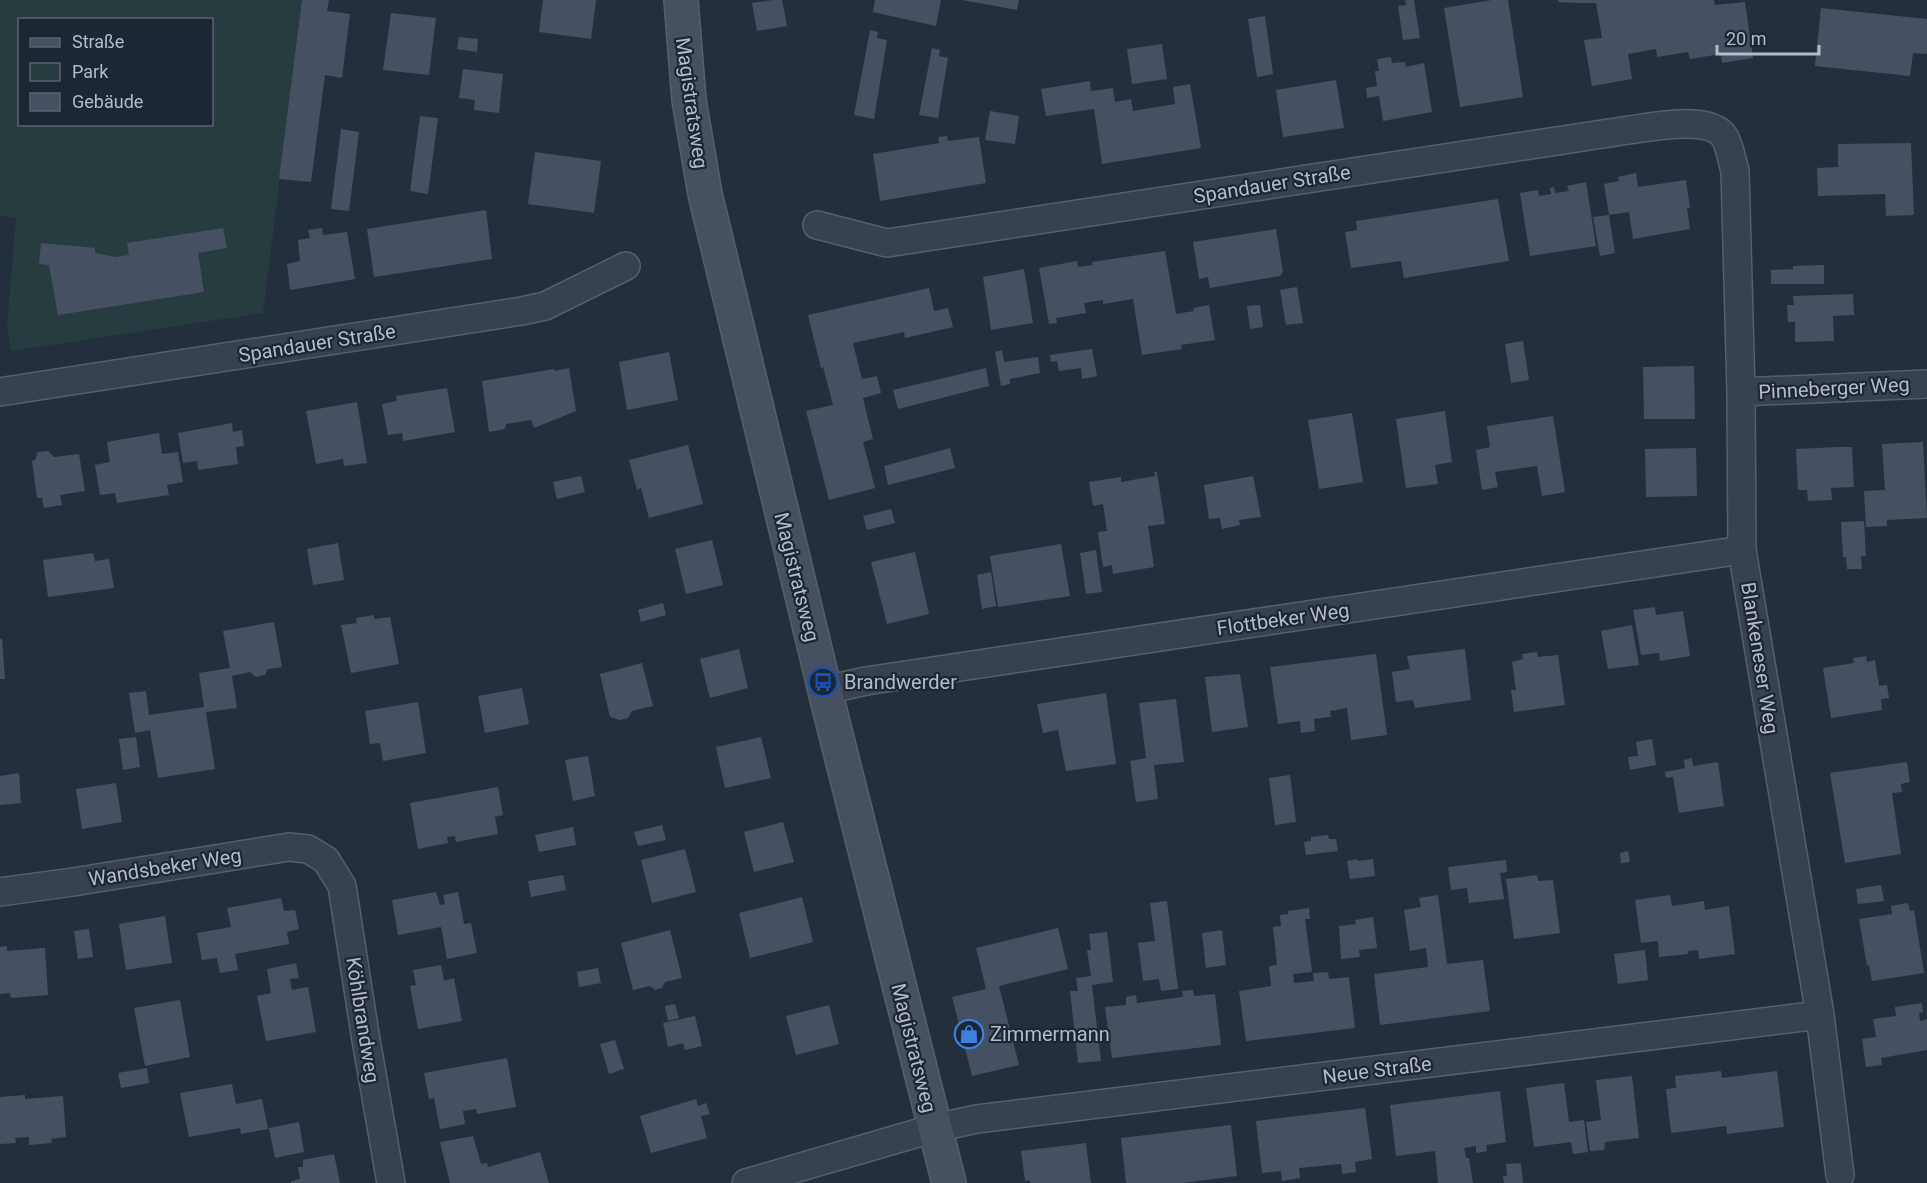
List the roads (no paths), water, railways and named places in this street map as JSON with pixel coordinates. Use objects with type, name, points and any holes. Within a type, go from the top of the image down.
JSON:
[{"type":"street","name":"Magistratsweg","points":[[681,0],[689,100],[705,194],[825,690],[949,1183]]},
{"type":"street","name":"Spandauer Straße","points":[[817,225],[887,243],[1629,130],[1690,123],[1714,128],[1725,138]]},
{"type":"street","name":"Blankeneser Weg","points":[[1725,138],[1735,171],[1741,392],[1742,550],[1820,1015],[1840,1175]]},
{"type":"street","name":"Spandauer Straße","points":[[0,392],[522,311],[545,306],[626,266]]},
{"type":"street","name":"Pinneberger Weg","points":[[1741,392],[1927,384]]},
{"type":"street","name":"Flottbeker Weg","points":[[825,690],[866,681],[1742,550]]},
{"type":"street","name":"Wandsbeker Weg","points":[[0,892],[289,847],[308,849],[326,860]]},
{"type":"street","name":"Köhlbrandweg","points":[[326,860],[342,886],[391,1183]]},
{"type":"street","name":"Neue Straße","points":[[746,1183],[934,1128],[977,1119],[1820,1015]]},
{"type":"place","name":"Brandwerder","points":[[823,682]]},
{"type":"place","name":"Zimmermann","points":[[969,1034]]}]
